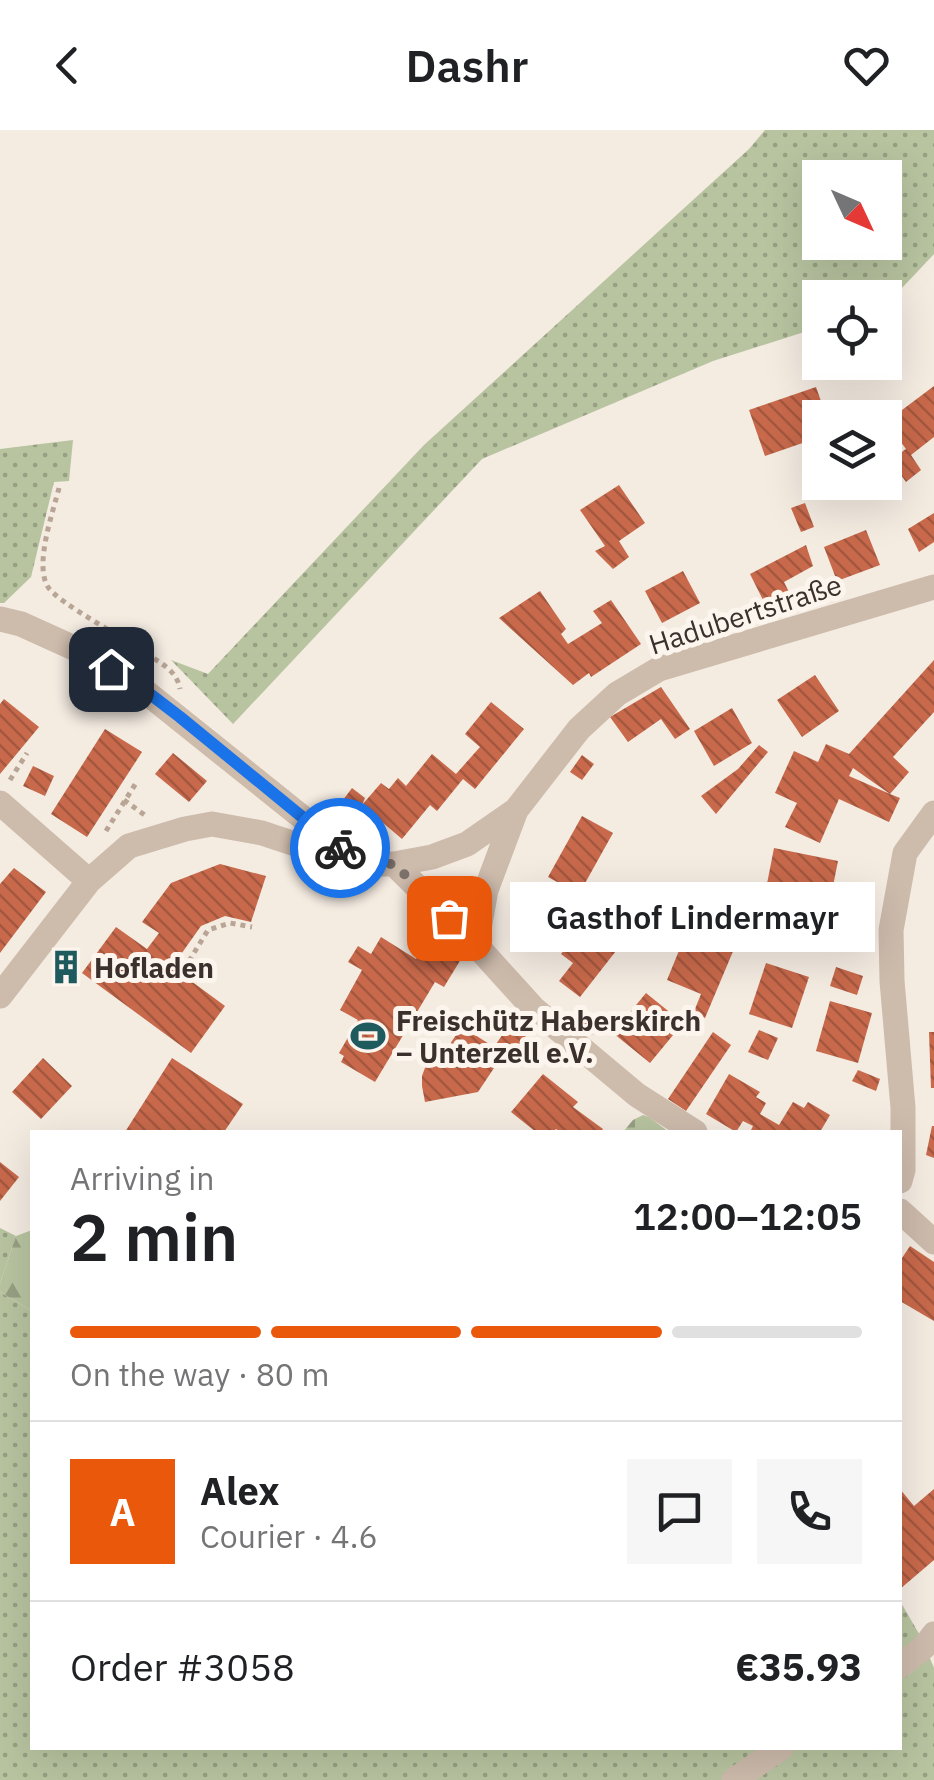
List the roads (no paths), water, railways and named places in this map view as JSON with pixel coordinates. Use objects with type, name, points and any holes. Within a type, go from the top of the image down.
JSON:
[{"type":"street","name":"Hadubertstraße","points":[[0,619],[22,624],[85,653],[137,684],[330,839],[375,864],[394,864],[432,857],[467,844],[516,810],[578,730],[617,694],[659,669],[934,587]]},
{"type":"street","points":[[4,792],[89,881]]},
{"type":"street","points":[[476,945],[486,890],[516,810]]},
{"type":"street","points":[[902,1174],[891,930],[905,853],[934,812]]},
{"type":"street","points":[[0,996],[89,881],[129,846],[212,824],[296,842],[316,851],[330,839]]},
{"type":"street","points":[[394,864],[533,1008],[637,1096],[693,1130]]},
{"type":"street","points":[[902,1214],[934,1242]]},
{"type":"street","points":[[902,1664],[934,1634]]},
{"type":"street","points":[[734,1780],[778,1750]]},
{"type":"place","name":"Gasthof Lindermayr","points":[[449,918]]},
{"type":"place","name":"Hofladen","points":[[66,967]]},
{"type":"place","name":"Freischütz Haberskirch – Unterzell e.V.","points":[[368,1036]]}]
